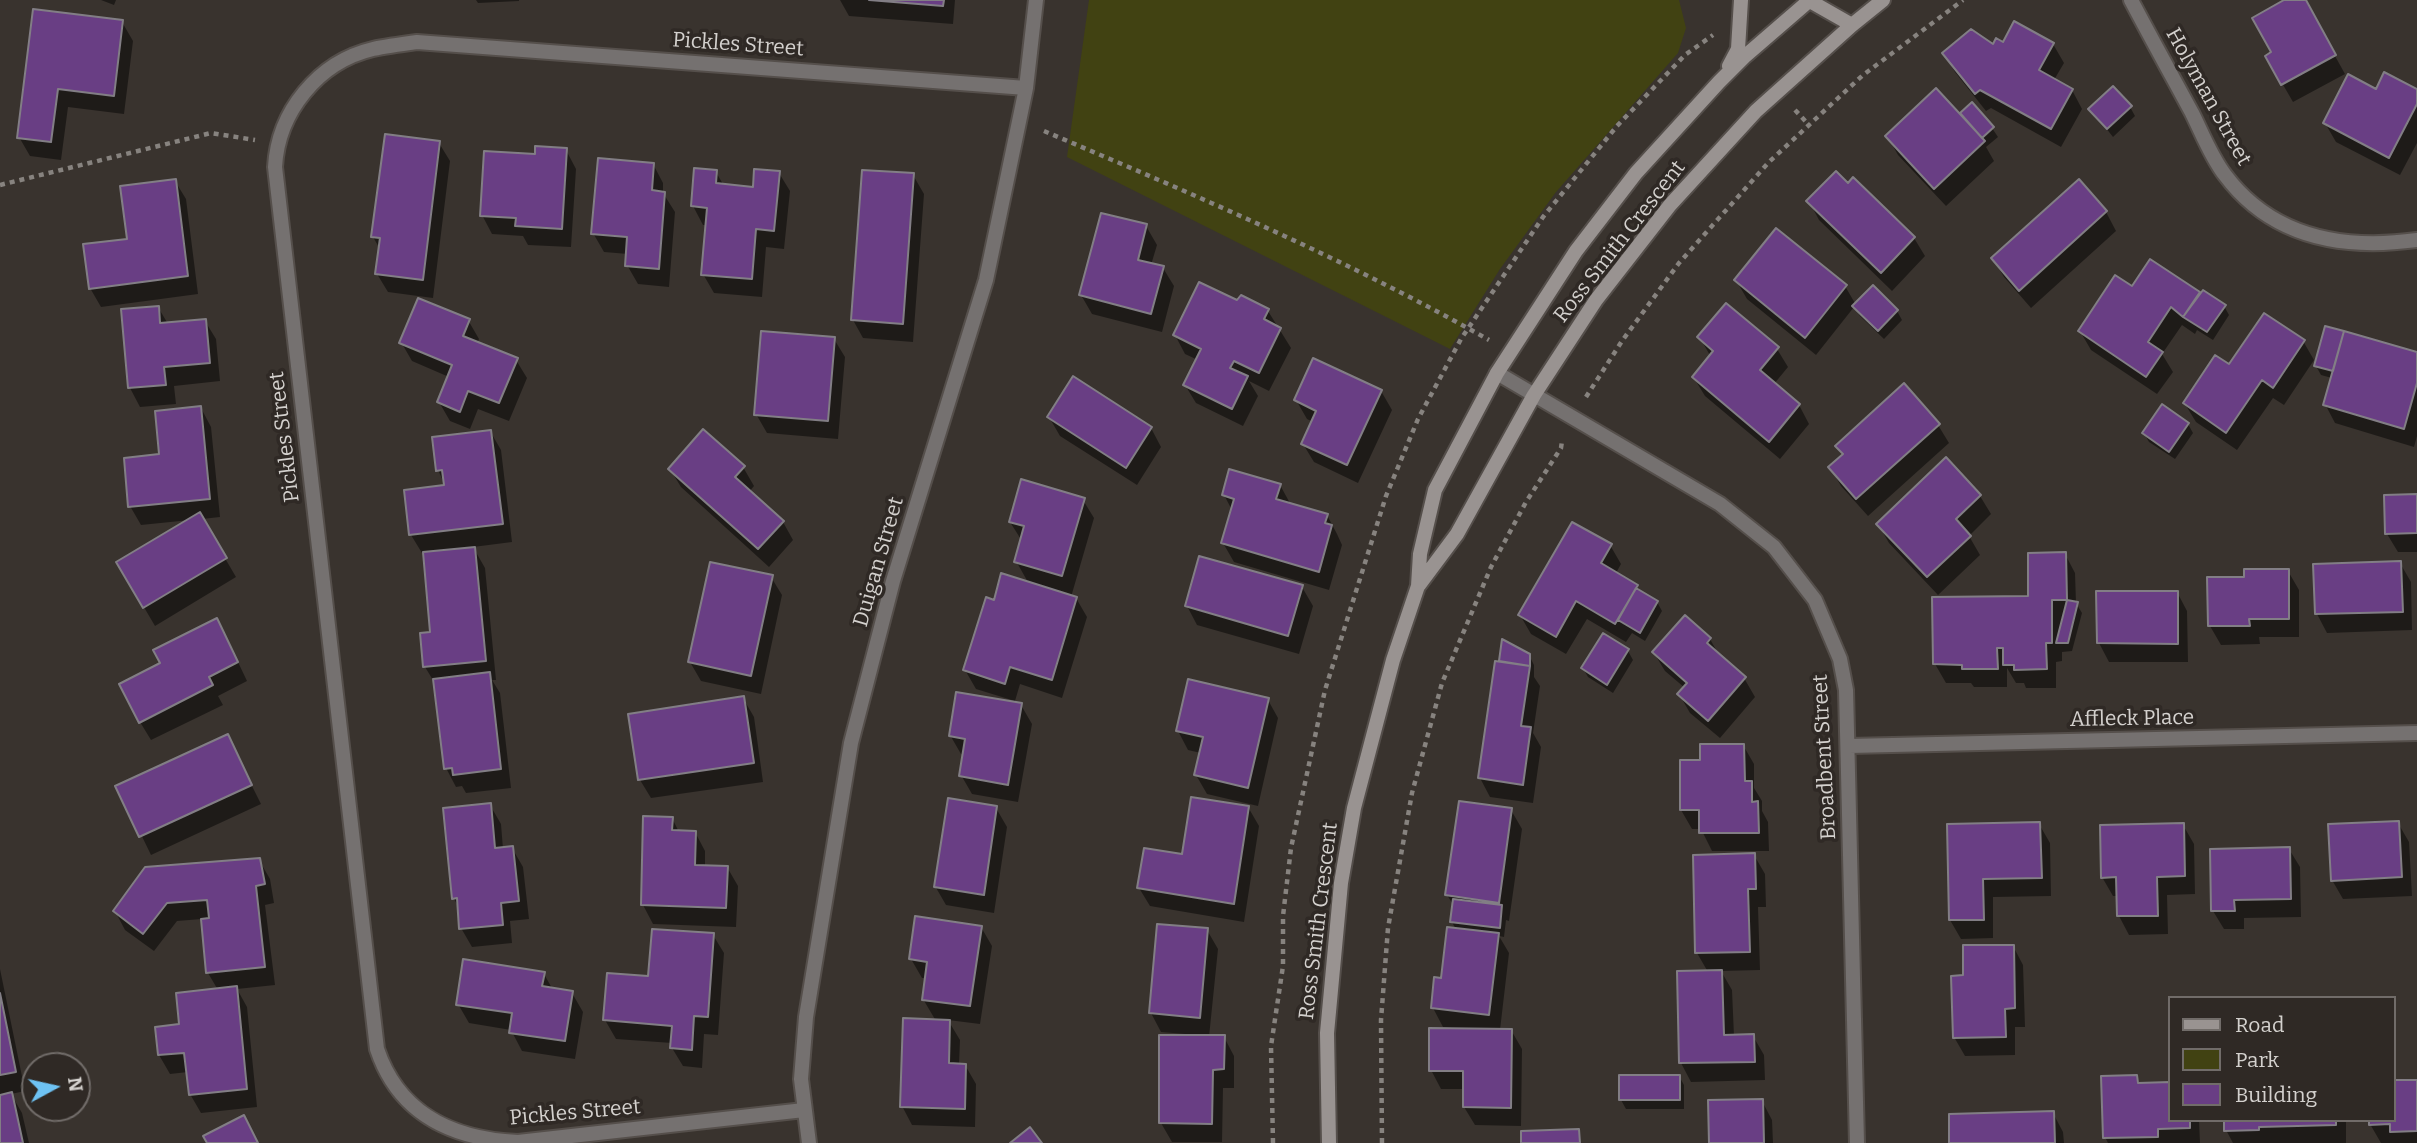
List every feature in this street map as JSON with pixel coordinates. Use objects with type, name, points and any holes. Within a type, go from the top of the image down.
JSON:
[{"type":"street","name":"Duigan Street","points":[[809,1143],[802,1079],[806,1017],[851,743],[893,581],[986,280],[1026,88],[1036,0]]},
{"type":"street","points":[[1719,82],[1738,49],[1741,0]]},
{"type":"street","points":[[1809,0],[1852,25]]},
{"type":"street","name":"Ross Smith Crescent","points":[[1419,586],[1420,554],[1435,490],[1497,373],[1583,241],[1636,173],[1719,82],[1809,0]]},
{"type":"street","name":"Ross Smith Crescent","points":[[1329,1143],[1327,1033],[1341,883],[1354,808],[1382,700],[1419,586],[1457,534],[1534,395],[1596,300],[1670,205],[1756,111],[1883,0]]},
{"type":"street","name":"Holyman Street","points":[[2131,0],[2224,174],[2259,210],[2281,224],[2331,241],[2388,244],[2417,240]]},
{"type":"street","name":"Pickles Street","points":[[804,1110],[518,1142],[493,1141],[469,1137],[426,1117],[409,1104],[383,1069],[377,1049],[281,223],[275,167],[278,144],[289,112],[314,81],[351,57],[372,49],[417,42],[1026,88]]},
{"type":"street","name":"Broadbent Street","points":[[1497,373],[1720,504],[1774,547],[1815,600],[1840,659],[1846,690],[1857,1143]]},
{"type":"street","name":"Affleck Place","points":[[1849,746],[2417,733]]},
{"type":"path","points":[[1382,1143],[1381,1020],[1388,928],[1412,793],[1442,683],[1491,567],[1526,502],[1561,448],[1574,419],[1622,341],[1679,263],[1769,162],[1863,75],[1963,0]]},
{"type":"path","points":[[1019,120],[1179,188],[1338,261],[1511,352]]},
{"type":"path","points":[[0,185],[211,133],[278,144]]},
{"type":"green space","points":[[1089,0],[1679,0],[1686,28],[1678,53],[1556,192],[1500,269],[1450,349],[1067,157]]},
{"type":"building","points":[[869,0],[944,0],[943,6]]},
{"type":"building","points":[[2284,0],[2306,0],[2336,55],[2281,85],[2265,56],[2271,52],[2252,18]]},
{"type":"building","points":[[33,9],[123,20],[114,96],[58,89],[51,142],[17,138]]},
{"type":"building","points":[[2014,21],[2054,43],[2039,70],[2073,89],[2051,129],[1980,90],[1975,94],[1942,53],[1971,29],[1993,44],[1996,38],[2003,42]]},
{"type":"building","points":[[2384,72],[2417,89],[2417,104],[2389,158],[2323,123],[2348,74],[2376,89]]},
{"type":"building","points":[[2113,86],[2132,106],[2107,129],[2088,109]]},
{"type":"building","points":[[1936,88],[1985,141],[1934,189],[1885,136]]},
{"type":"building","points":[[1972,102],[1994,127],[1982,138],[1960,113]]},
{"type":"building","points":[[385,134],[440,141],[423,280],[375,274],[380,238],[371,237]]},
{"type":"building","points":[[535,146],[567,148],[562,229],[515,226],[516,218],[480,216],[484,151],[535,154]]},
{"type":"building","points":[[598,158],[654,163],[652,190],[665,192],[659,269],[625,266],[627,237],[591,234]]},
{"type":"building","points":[[694,168],[717,170],[716,183],[753,187],[754,169],[780,171],[774,231],[756,229],[752,279],[701,275],[707,208],[691,206]]},
{"type":"building","points":[[862,170],[914,173],[903,324],[851,320]]},
{"type":"building","points":[[1836,171],[1848,183],[1853,177],[1915,237],[1881,273],[1806,201]]},
{"type":"building","points":[[176,179],[188,276],[89,289],[83,244],[127,239],[120,186]]},
{"type":"building","points":[[2079,179],[2107,211],[2019,291],[1991,258]]},
{"type":"building","points":[[1101,213],[1147,224],[1138,260],[1164,266],[1151,314],[1079,295]]},
{"type":"building","points":[[1776,228],[1847,285],[1805,338],[1734,280]]},
{"type":"building","points":[[2150,259],[2200,292],[2183,317],[2171,307],[2148,342],[2163,352],[2146,377],[2078,331],[2115,275],[2132,286]]},
{"type":"building","points":[[1199,282],[1237,300],[1241,295],[1269,309],[1264,319],[1281,328],[1259,373],[1234,361],[1230,368],[1248,376],[1232,409],[1183,385],[1201,349],[1173,335]]},
{"type":"building","points":[[1873,285],[1898,310],[1878,331],[1852,306]]},
{"type":"building","points":[[2203,290],[2226,305],[2207,332],[2183,317]]},
{"type":"building","points":[[418,298],[470,319],[463,336],[518,358],[499,403],[468,391],[460,412],[437,402],[452,365],[399,343]]},
{"type":"building","points":[[1726,303],[1779,347],[1760,370],[1800,404],[1769,442],[1692,377],[1713,351],[1697,337]]},
{"type":"building","points":[[159,306],[160,323],[206,319],[210,363],[164,367],[166,385],[128,388],[121,309]]},
{"type":"building","points":[[2264,313],[2305,340],[2273,388],[2262,380],[2226,433],[2183,403],[2215,355],[2229,364]]},
{"type":"building","points":[[2325,326],[2344,331],[2333,371],[2314,366]]},
{"type":"building","points":[[761,331],[835,337],[828,421],[754,415]]},
{"type":"building","points":[[2344,331],[2417,352],[2417,383],[2404,429],[2323,405]]},
{"type":"building","points":[[1313,358],[1382,390],[1347,465],[1301,444],[1316,411],[1294,400]]},
{"type":"building","points":[[1073,376],[1152,427],[1126,468],[1047,417]]},
{"type":"building","points":[[1904,383],[1940,424],[1856,499],[1828,467],[1843,454],[1835,446]]},
{"type":"building","points":[[2162,404],[2189,423],[2169,452],[2142,433]]},
{"type":"building","points":[[201,406],[210,499],[128,507],[124,458],[159,454],[155,411]]},
{"type":"building","points":[[703,429],[745,466],[735,477],[784,521],[758,549],[668,469]]},
{"type":"building","points":[[491,430],[503,524],[409,535],[404,490],[444,485],[442,470],[436,471],[432,437]]},
{"type":"building","points":[[1946,457],[1981,495],[1956,519],[1971,536],[1927,577],[1876,524]]},
{"type":"building","points":[[1229,469],[1281,484],[1276,499],[1328,514],[1325,523],[1332,525],[1319,572],[1221,543],[1234,499],[1222,495]]},
{"type":"building","points":[[1021,479],[1085,498],[1062,576],[1014,562],[1024,526],[1009,522]]},
{"type":"building","points":[[2417,494],[2417,533],[2385,534],[2384,495]]},
{"type":"building","points":[[200,512],[227,558],[143,608],[116,562]]},
{"type":"building","points":[[1572,522],[1612,544],[1601,563],[1638,585],[1615,624],[1576,601],[1556,637],[1518,615]]},
{"type":"building","points":[[475,547],[486,661],[423,667],[420,633],[430,632],[423,552]]},
{"type":"building","points":[[2066,552],[2067,600],[2052,600],[2052,643],[2046,643],[2047,669],[2014,670],[2014,665],[2003,665],[2003,648],[1997,648],[1998,669],[1962,669],[1962,665],[1933,664],[1932,597],[2028,596],[2028,553]]},
{"type":"building","points":[[1199,556],[1303,585],[1288,636],[1185,606]]},
{"type":"building","points":[[2401,561],[2403,612],[2315,614],[2313,564]]},
{"type":"building","points":[[710,562],[773,575],[751,676],[688,662]]},
{"type":"building","points":[[2244,569],[2289,569],[2289,619],[2249,619],[2250,626],[2208,626],[2207,577],[2244,577]]},
{"type":"building","points":[[1001,573],[1077,597],[1052,680],[1010,667],[1005,684],[963,670],[986,597],[994,600]]},
{"type":"building","points":[[1636,588],[1658,601],[1640,633],[1618,620]]},
{"type":"building","points":[[2096,591],[2178,591],[2178,644],[2097,643]]},
{"type":"building","points":[[2067,600],[2078,602],[2068,643],[2056,643]]},
{"type":"building","points":[[1685,615],[1711,638],[1707,643],[1746,677],[1708,721],[1677,694],[1687,683],[1652,652]]},
{"type":"building","points":[[217,618],[238,662],[209,677],[213,685],[139,723],[119,684],[160,663],[153,650]]},
{"type":"building","points":[[1603,633],[1629,649],[1607,685],[1581,668]]},
{"type":"building","points":[[1502,639],[1530,654],[1530,666],[1499,661]]},
{"type":"building","points":[[1495,661],[1530,666],[1521,726],[1531,727],[1523,785],[1478,778]]},
{"type":"building","points":[[490,672],[501,769],[453,775],[452,768],[444,769],[433,679]]},
{"type":"building","points":[[1188,679],[1269,698],[1248,788],[1194,775],[1203,737],[1176,731]]},
{"type":"building","points":[[956,692],[1022,703],[1008,785],[959,776],[965,739],[949,736]]},
{"type":"building","points":[[744,696],[754,763],[638,780],[628,714]]},
{"type":"building","points":[[228,734],[252,785],[139,837],[115,786]]},
{"type":"building","points":[[1700,744],[1744,744],[1745,781],[1752,781],[1752,802],[1758,801],[1759,833],[1699,833],[1699,810],[1680,810],[1680,760],[1700,760]]},
{"type":"building","points":[[1191,797],[1249,806],[1234,904],[1137,888],[1144,848],[1182,854]]},
{"type":"building","points":[[948,798],[997,806],[984,895],[934,887]]},
{"type":"building","points":[[1459,801],[1512,808],[1499,903],[1445,895]]},
{"type":"building","points":[[491,803],[495,848],[513,846],[519,901],[501,903],[503,925],[459,929],[457,898],[452,899],[443,808]]},
{"type":"building","points":[[643,816],[673,817],[672,830],[696,831],[695,865],[728,866],[726,908],[641,905]]},
{"type":"building","points":[[2399,821],[2402,877],[2331,881],[2328,824]]},
{"type":"building","points":[[2040,822],[2042,878],[1983,879],[1984,920],[1949,920],[1947,824]]},
{"type":"building","points":[[2184,823],[2185,876],[2157,877],[2158,916],[2117,916],[2116,877],[2101,878],[2100,825]]},
{"type":"building","points":[[2290,847],[2291,899],[2234,900],[2235,911],[2211,911],[2210,849]]},
{"type":"building","points":[[1755,853],[1756,889],[1748,889],[1750,952],[1695,953],[1693,855]]},
{"type":"building","points":[[260,858],[265,884],[256,886],[265,967],[206,973],[201,919],[209,918],[207,900],[167,903],[143,934],[113,911],[145,867]]},
{"type":"building","points":[[1453,899],[1502,905],[1500,928],[1450,922]]},
{"type":"building","points":[[915,916],[982,926],[970,1006],[922,1000],[927,962],[909,959]]},
{"type":"building","points":[[1157,924],[1208,928],[1200,1018],[1149,1013]]},
{"type":"building","points":[[1447,927],[1499,933],[1489,1015],[1431,1008],[1434,977],[1441,978]]},
{"type":"building","points":[[652,929],[714,933],[708,1017],[694,1016],[692,1050],[670,1048],[672,1026],[603,1020],[607,973],[648,976]]},
{"type":"building","points":[[1963,945],[2014,945],[2015,1008],[2005,1009],[2006,1037],[1953,1038],[1951,976],[1963,975]]},
{"type":"building","points":[[463,959],[545,972],[542,986],[573,991],[565,1041],[509,1033],[512,1013],[456,1005]]},
{"type":"building","points":[[1722,970],[1724,1035],[1754,1034],[1755,1062],[1679,1063],[1677,971]]},
{"type":"building","points":[[237,986],[247,1089],[189,1095],[184,1053],[158,1055],[155,1027],[179,1024],[176,993]]},
{"type":"building","points":[[0,993],[16,1072],[0,1075]]},
{"type":"building","points":[[903,1018],[950,1020],[949,1063],[966,1064],[965,1109],[900,1107]]},
{"type":"building","points":[[1429,1028],[1512,1029],[1511,1108],[1463,1107],[1463,1071],[1429,1071]]},
{"type":"building","points":[[1159,1035],[1225,1035],[1224,1069],[1213,1070],[1212,1124],[1159,1123]]},
{"type":"building","points":[[1619,1075],[1680,1075],[1680,1100],[1619,1100]]},
{"type":"building","points":[[2137,1075],[2138,1083],[2168,1082],[2168,1122],[2190,1122],[2190,1128],[2158,1129],[2158,1137],[2103,1138],[2101,1076]]},
{"type":"building","points":[[2396,1080],[2417,1080],[2417,1131],[2390,1132],[2390,1124],[2369,1125],[2369,1122],[2396,1122]]},
{"type":"building","points":[[12,1092],[23,1143],[0,1143],[0,1095]]},
{"type":"building","points":[[1763,1099],[1764,1143],[1709,1143],[1708,1100]]},
{"type":"building","points":[[2054,1111],[2055,1143],[1949,1143],[1949,1114]]},
{"type":"building","points":[[244,1115],[258,1143],[207,1143],[203,1136]]},
{"type":"building","points":[[2224,1122],[2336,1122],[2336,1125],[2259,1127],[2259,1130],[2224,1131]]},
{"type":"building","points":[[1030,1127],[1042,1143],[1010,1143]]},
{"type":"building","points":[[1579,1129],[1580,1143],[1521,1143],[1521,1131]]}]
